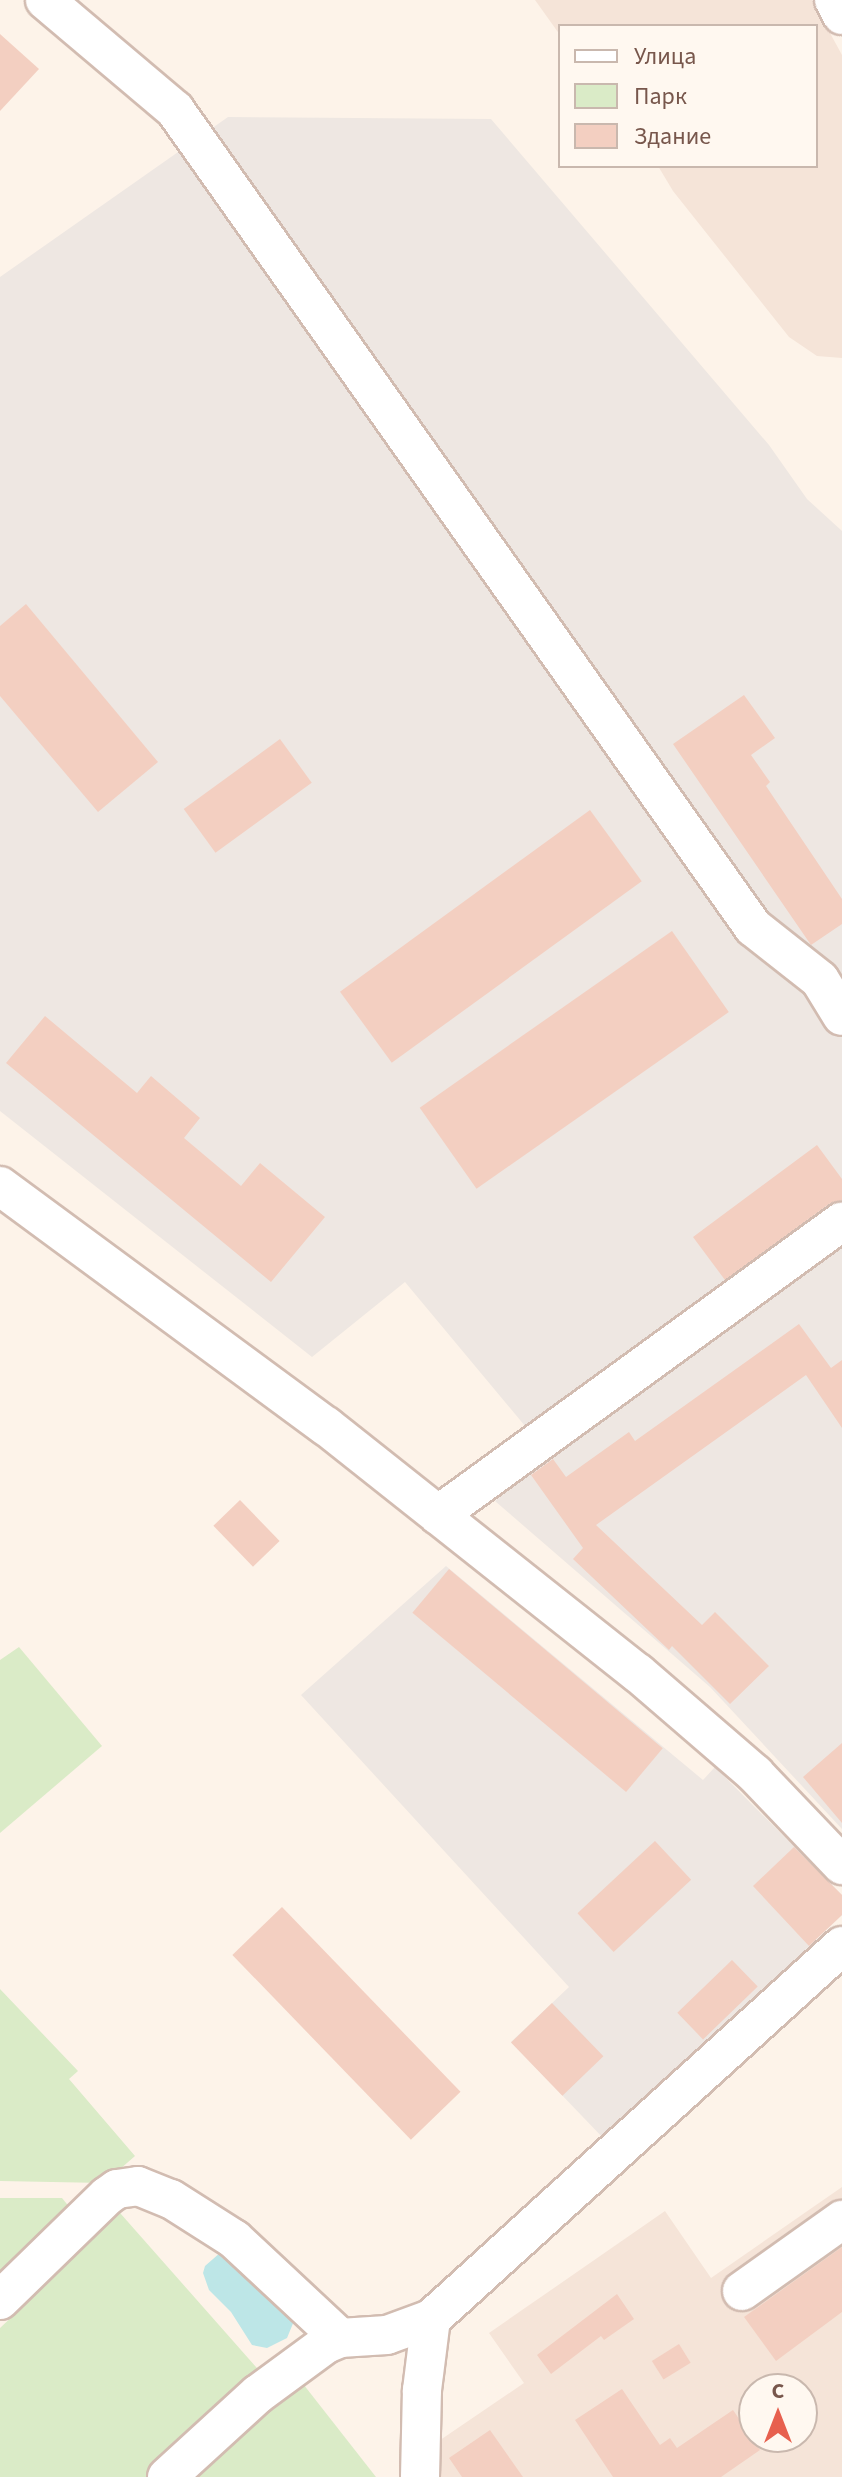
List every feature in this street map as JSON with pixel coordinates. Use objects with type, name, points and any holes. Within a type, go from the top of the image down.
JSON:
[{"type":"street","points":[[45,0],[175,110],[753,927],[820,980],[842,1016]]},
{"type":"street","points":[[834,0],[842,15]]},
{"type":"street","points":[[0,1186],[326,1426],[705,1728],[842,1865]]},
{"type":"street","points":[[438,1515],[842,1222]]},
{"type":"street","points":[[167,2477],[258,2394],[326,2344],[340,2338],[387,2335],[431,2319],[842,1946]]},
{"type":"street","points":[[0,2300],[107,2196],[117,2189],[138,2186],[171,2199],[234,2239],[325,2328],[340,2338]]},
{"type":"street","points":[[742,2291],[842,2220]]},
{"type":"street","points":[[420,2477],[422,2390],[431,2319]]},
{"type":"shaded area","points":[[535,0],[812,0],[842,55],[842,358],[817,356],[789,337],[673,191],[659,168],[818,168],[818,24],[558,24],[558,32]]},
{"type":"shaded area","points":[[228,117],[491,119],[769,445],[807,499],[842,531],[842,1829],[710,1687],[495,1501],[550,1456],[405,1282],[312,1357],[0,1111],[0,277]]},
{"type":"shaded area","points":[[446,1566],[703,1780],[715,1767],[842,1895],[842,1915],[605,2140],[511,2042],[569,1987],[301,1695]]},
{"type":"shaded area","points":[[842,2187],[842,2477],[415,2477],[405,2464],[524,2383],[489,2333],[665,2211],[711,2278]]},
{"type":"green space","points":[[19,1647],[102,1746],[0,1833],[0,1660]]},
{"type":"green space","points":[[0,1989],[78,2071],[69,2079],[135,2156],[104,2183],[0,2181]]},
{"type":"green space","points":[[0,2198],[62,2198],[75,2214],[0,2290]]},
{"type":"green space","points":[[113,2205],[264,2376],[153,2477],[0,2477],[0,2328],[17,2312],[47,2268]]},
{"type":"green space","points":[[300,2380],[376,2477],[188,2477]]},
{"type":"water","points":[[221,2252],[294,2321],[287,2338],[267,2348],[252,2345],[231,2312],[209,2290],[203,2273],[205,2266]]},
{"type":"building","points":[[0,34],[39,69],[0,111]]},
{"type":"building","points":[[26,604],[158,762],[98,812],[0,696],[0,626]]},
{"type":"building","points":[[744,695],[775,738],[751,755],[770,782],[766,786],[842,899],[842,924],[811,945],[673,744]]},
{"type":"building","points":[[280,739],[312,783],[215,853],[184,809]]},
{"type":"building","points":[[590,810],[642,881],[392,1063],[340,992]]},
{"type":"building","points":[[672,931],[729,1012],[476,1189],[420,1108]]},
{"type":"building","points":[[45,1016],[137,1093],[151,1076],[200,1118],[184,1138],[241,1186],[260,1163],[325,1217],[271,1282],[6,1063]]},
{"type":"building","points":[[817,1145],[842,1179],[842,1200],[829,1204],[725,1280],[693,1237]]},
{"type":"building","points":[[799,1324],[831,1368],[842,1360],[842,1428],[806,1375],[596,1525],[702,1625],[715,1612],[769,1666],[730,1704],[672,1646],[669,1650],[573,1559],[583,1548],[531,1475],[553,1459],[566,1477],[629,1432],[635,1441]]},
{"type":"building","points":[[240,1500],[280,1541],[253,1567],[213,1526]]},
{"type":"building","points":[[449,1569],[663,1748],[626,1792],[412,1613]]},
{"type":"building","points":[[842,1743],[842,1823],[803,1777]]},
{"type":"building","points":[[655,1841],[691,1880],[614,1952],[577,1913]]},
{"type":"building","points":[[794,1847],[842,1895],[842,1915],[809,1946],[753,1886]]},
{"type":"building","points":[[282,1907],[461,2092],[411,2140],[232,1955]]},
{"type":"building","points":[[732,1960],[758,1987],[703,2039],[677,2013]]},
{"type":"building","points":[[552,2003],[603,2056],[562,2096],[511,2043]]},
{"type":"building","points":[[842,2247],[842,2312],[776,2361],[744,2317]]},
{"type":"building","points":[[617,2294],[634,2319],[604,2340],[601,2336],[551,2374],[537,2355]]},
{"type":"building","points":[[679,2344],[691,2363],[664,2380],[652,2361]]},
{"type":"building","points":[[622,2389],[660,2445],[670,2438],[677,2448],[733,2410],[738,2417],[738,2453],[756,2453],[721,2477],[613,2477],[575,2420]]},
{"type":"building","points":[[490,2430],[523,2477],[462,2477],[449,2458]]}]
